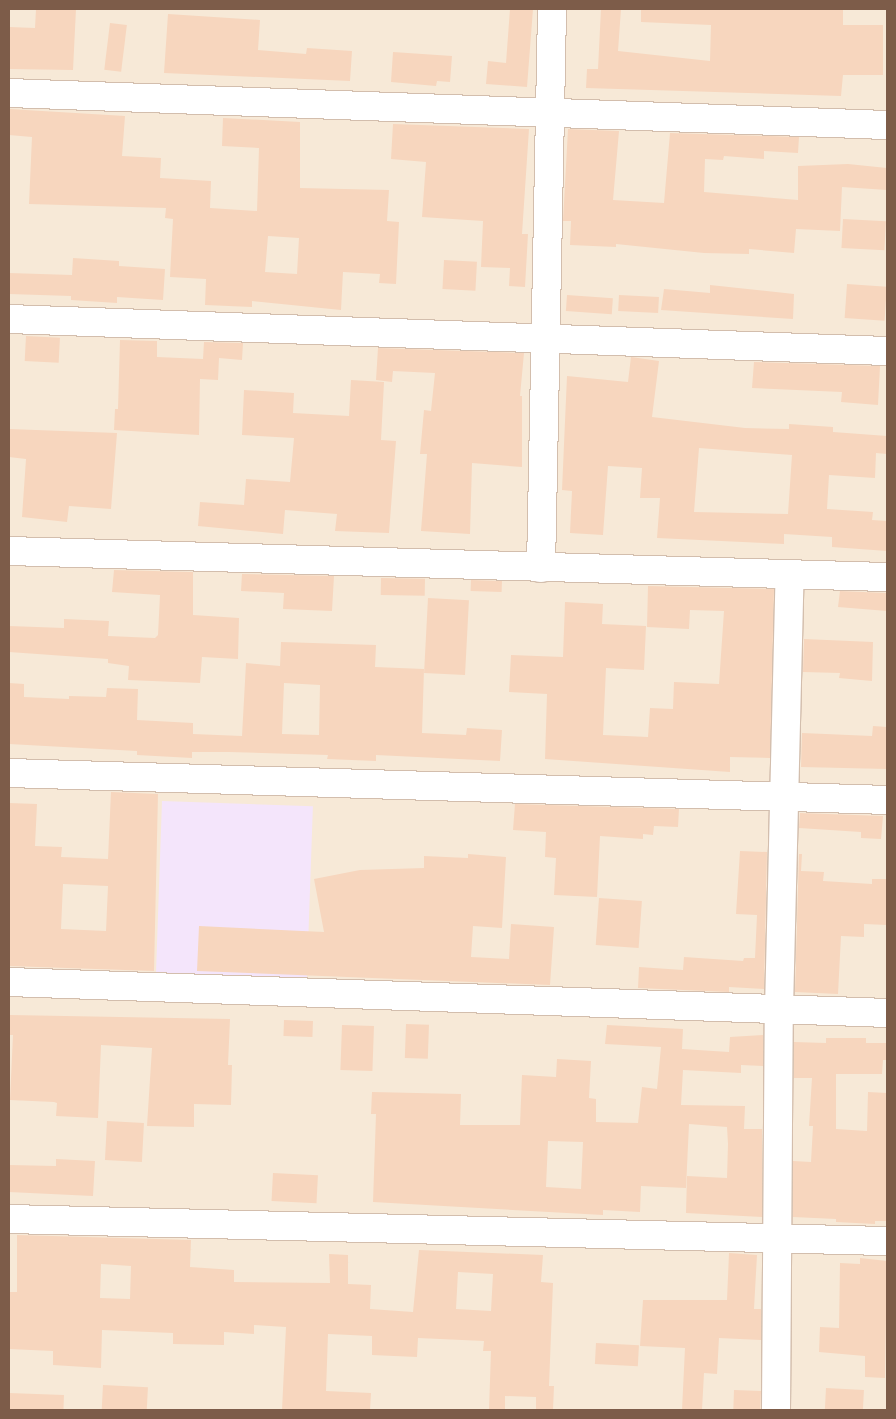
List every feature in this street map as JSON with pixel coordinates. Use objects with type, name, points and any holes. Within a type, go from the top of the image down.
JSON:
[{"type":"street","points":[[541,568],[552,9]]},
{"type":"street","points":[[9,93],[550,115],[887,126]]},
{"type":"street","points":[[9,319],[887,351]]},
{"type":"street","points":[[9,551],[887,577]]},
{"type":"street","points":[[776,1410],[779,1238],[779,1009],[790,574]]},
{"type":"street","points":[[9,773],[887,800]]},
{"type":"street","points":[[9,982],[887,1012]]},
{"type":"street","points":[[9,1219],[887,1241]]},
{"type":"shaded area","points":[[9,9],[887,9],[887,1410],[9,1410]]},
{"type":"shaded area","points":[[162,801],[313,806],[307,985],[156,980]]},
{"type":"building","points":[[36,9],[76,9],[73,70],[9,69],[9,27],[35,28]]},
{"type":"building","points":[[510,9],[533,9],[527,87],[486,84],[488,61],[506,63]]},
{"type":"building","points":[[601,9],[621,9],[618,51],[710,61],[711,25],[641,22],[641,9],[843,9],[843,25],[883,25],[883,75],[843,75],[841,96],[586,88],[587,69],[598,69]]},
{"type":"building","points":[[168,14],[260,20],[258,50],[306,54],[307,48],[352,51],[350,81],[164,73]]},
{"type":"building","points":[[110,23],[127,25],[121,72],[104,70]]},
{"type":"building","points":[[393,52],[452,56],[450,82],[437,81],[436,86],[391,82]]},
{"type":"building","points":[[9,109],[125,116],[122,156],[161,158],[160,178],[211,181],[210,208],[257,211],[259,148],[222,146],[223,118],[300,122],[300,188],[389,190],[387,221],[399,222],[396,284],[379,283],[380,274],[343,272],[341,310],[252,301],[252,307],[205,305],[206,279],[170,277],[173,219],[165,218],[166,208],[29,204],[32,137],[9,135]],"holes":[[[268,236],[299,238],[297,274],[265,272]]]},
{"type":"building","points":[[393,124],[529,129],[522,234],[528,234],[525,287],[509,286],[510,268],[481,267],[483,221],[422,217],[426,162],[391,159]]},
{"type":"building","points":[[568,129],[619,131],[613,200],[664,203],[670,133],[799,137],[798,153],[764,151],[764,159],[724,156],[723,160],[705,159],[704,192],[798,200],[798,166],[848,164],[887,168],[887,190],[842,187],[840,231],[796,229],[794,253],[749,249],[749,254],[704,253],[616,244],[616,247],[570,245],[571,221],[563,221]]},
{"type":"building","points":[[843,219],[886,221],[884,250],[841,248]]},
{"type":"building","points":[[73,258],[119,261],[119,266],[165,269],[163,300],[117,297],[117,303],[71,300],[71,296],[9,294],[9,273],[72,275]]},
{"type":"building","points":[[444,260],[477,262],[475,291],[442,289]]},
{"type":"building","points":[[847,284],[887,287],[885,321],[845,318]]},
{"type":"building","points":[[710,285],[794,294],[793,319],[661,310],[664,289],[710,293]]},
{"type":"building","points":[[567,295],[613,298],[612,314],[566,311]]},
{"type":"building","points":[[619,295],[659,297],[658,313],[618,311]]},
{"type":"building","points":[[26,336],[60,338],[59,363],[25,361]]},
{"type":"building","points":[[120,340],[157,341],[157,357],[203,359],[204,342],[243,343],[242,360],[219,358],[218,380],[200,379],[199,435],[114,430],[115,409],[118,409]]},
{"type":"building","points":[[378,348],[524,353],[520,396],[522,396],[522,467],[472,463],[470,534],[421,531],[427,454],[420,454],[424,410],[431,411],[435,373],[393,371],[392,382],[376,380]]},
{"type":"building","points":[[631,357],[659,361],[652,417],[745,428],[789,429],[789,424],[833,427],[833,432],[887,436],[887,454],[876,453],[875,478],[829,475],[827,509],[873,512],[872,520],[887,521],[887,551],[832,547],[832,537],[784,534],[784,544],[657,538],[660,498],[640,498],[642,468],[608,466],[603,535],[570,533],[572,491],[562,490],[567,376],[628,382]],"holes":[[[699,448],[792,455],[788,514],[694,512]]]},
{"type":"building","points":[[754,362],[880,366],[878,405],[841,402],[842,392],[752,388]]},
{"type":"building","points":[[351,380],[384,382],[381,440],[396,441],[389,533],[335,531],[337,514],[285,510],[283,534],[198,526],[200,502],[244,505],[246,479],[290,482],[294,438],[242,435],[244,390],[294,393],[293,413],[349,416]]},
{"type":"building","points":[[9,429],[117,433],[111,509],[69,506],[67,522],[22,517],[26,459],[9,457]]},
{"type":"building","points":[[114,570],[193,572],[193,615],[239,618],[238,659],[202,657],[200,683],[128,680],[129,666],[108,663],[108,659],[9,652],[9,626],[64,628],[64,619],[109,621],[108,636],[155,638],[158,635],[160,595],[112,592]]},
{"type":"building","points":[[242,574],[334,576],[332,611],[283,609],[284,593],[241,591]]},
{"type":"building","points":[[381,578],[425,579],[425,596],[381,595]]},
{"type":"building","points":[[471,580],[502,581],[502,592],[471,591]]},
{"type":"building","points":[[648,586],[774,589],[770,758],[730,757],[730,772],[545,759],[547,694],[509,692],[511,655],[563,657],[565,602],[603,604],[602,624],[646,626],[644,670],[606,668],[603,735],[648,737],[650,708],[673,709],[674,682],[719,684],[724,611],[690,610],[689,629],[647,627]]},
{"type":"building","points":[[840,591],[887,593],[887,611],[838,607]]},
{"type":"building","points":[[428,598],[469,600],[465,675],[424,673]]},
{"type":"building","points":[[804,639],[873,642],[872,681],[839,678],[840,673],[803,672]]},
{"type":"building","points":[[281,642],[376,645],[375,667],[424,669],[422,733],[466,735],[467,728],[502,730],[500,761],[376,755],[376,761],[327,759],[328,755],[229,752],[192,752],[192,758],[137,755],[137,751],[9,744],[9,683],[24,684],[24,697],[69,699],[69,696],[106,697],[107,688],[138,689],[137,720],[193,723],[193,734],[242,736],[246,663],[280,666]],"holes":[[[284,683],[320,685],[319,735],[282,734]]]},
{"type":"building","points":[[873,726],[887,727],[887,769],[801,767],[802,733],[872,736]]},
{"type":"building","points":[[111,792],[158,794],[154,971],[9,966],[9,803],[37,804],[35,846],[62,847],[61,857],[108,859]],"holes":[[[63,884],[108,886],[106,931],[61,929]]]},
{"type":"building","points":[[515,804],[679,809],[678,827],[654,826],[653,835],[643,834],[643,839],[600,836],[597,897],[554,895],[556,858],[545,857],[546,832],[513,830]]},
{"type":"building","points":[[800,813],[883,816],[881,839],[861,838],[861,832],[799,828]]},
{"type":"building","points":[[740,851],[767,852],[764,989],[729,987],[729,992],[638,988],[639,967],[683,970],[684,957],[743,961],[744,958],[755,958],[757,915],[736,914]]},
{"type":"building","points":[[468,854],[506,857],[502,928],[473,926],[471,957],[509,959],[511,924],[554,927],[550,985],[197,971],[199,926],[324,932],[314,879],[360,870],[424,868],[424,856],[468,858]]},
{"type":"building","points":[[799,854],[802,854],[801,871],[824,872],[823,881],[872,884],[872,879],[887,879],[887,925],[864,924],[864,937],[841,936],[838,994],[795,992]]},
{"type":"building","points":[[599,898],[642,901],[639,948],[596,945]]},
{"type":"building","points":[[10,1015],[230,1019],[228,1065],[232,1065],[231,1105],[194,1104],[194,1127],[147,1126],[152,1048],[101,1045],[98,1118],[56,1116],[57,1103],[54,1102],[10,1100],[13,1035],[9,1035]]},
{"type":"building","points":[[284,1020],[313,1021],[312,1037],[283,1036]]},
{"type":"building","points":[[406,1024],[429,1025],[428,1059],[405,1058]]},
{"type":"building","points":[[342,1025],[374,1026],[372,1071],[340,1070]]},
{"type":"building","points":[[607,1025],[683,1029],[682,1049],[729,1052],[730,1037],[763,1035],[763,1066],[741,1065],[741,1073],[683,1070],[681,1105],[745,1106],[744,1129],[762,1129],[762,1217],[686,1213],[687,1176],[727,1178],[727,1127],[689,1124],[686,1188],[641,1186],[640,1212],[603,1210],[603,1215],[373,1202],[376,1114],[371,1114],[372,1092],[461,1094],[460,1125],[520,1125],[522,1075],[556,1077],[557,1059],[591,1061],[589,1098],[596,1099],[596,1122],[638,1123],[642,1087],[657,1089],[661,1047],[605,1044]],"holes":[[[548,1141],[583,1142],[581,1189],[546,1187]]]},
{"type":"building","points":[[826,1038],[866,1038],[866,1043],[887,1043],[887,1060],[883,1060],[882,1074],[836,1074],[836,1129],[867,1131],[868,1092],[887,1093],[887,1221],[875,1221],[875,1224],[836,1222],[836,1219],[793,1217],[793,1161],[811,1162],[813,1126],[809,1126],[812,1078],[794,1078],[794,1042],[826,1043]]},
{"type":"building","points":[[107,1121],[144,1123],[142,1162],[105,1160]]},
{"type":"building","points":[[56,1159],[95,1161],[93,1196],[9,1192],[9,1165],[56,1166]]},
{"type":"building","points":[[273,1173],[318,1175],[316,1203],[272,1201]]},
{"type":"building","points":[[17,1235],[191,1240],[190,1267],[234,1270],[234,1282],[330,1283],[329,1254],[348,1255],[348,1284],[371,1285],[370,1309],[413,1312],[419,1250],[543,1255],[541,1282],[553,1283],[549,1386],[554,1386],[553,1410],[536,1410],[536,1397],[505,1396],[505,1410],[489,1410],[491,1351],[483,1351],[484,1341],[418,1338],[417,1357],[372,1355],[372,1336],[328,1334],[326,1391],[371,1393],[370,1410],[282,1410],[286,1327],[254,1325],[254,1334],[224,1332],[224,1345],[173,1344],[173,1333],[102,1330],[101,1368],[53,1365],[53,1351],[9,1349],[9,1292],[17,1292]],"holes":[[[101,1264],[131,1266],[130,1299],[100,1298]],[[458,1272],[493,1274],[491,1311],[456,1309]]]},
{"type":"building","points":[[729,1253],[757,1255],[754,1309],[761,1309],[761,1340],[719,1338],[717,1374],[704,1373],[702,1410],[682,1410],[685,1348],[640,1346],[643,1300],[727,1300]]},
{"type":"building","points":[[860,1258],[887,1261],[885,1378],[865,1377],[865,1356],[819,1352],[820,1327],[839,1328],[840,1263],[860,1264]]},
{"type":"building","points":[[596,1343],[639,1345],[638,1366],[595,1364]]},
{"type":"building","points":[[103,1385],[148,1387],[147,1410],[102,1410]]},
{"type":"building","points":[[826,1388],[864,1390],[863,1410],[825,1410]]},
{"type":"building","points":[[734,1390],[761,1391],[760,1410],[733,1410]]},
{"type":"building","points":[[9,1393],[64,1395],[63,1410],[9,1410]]}]
